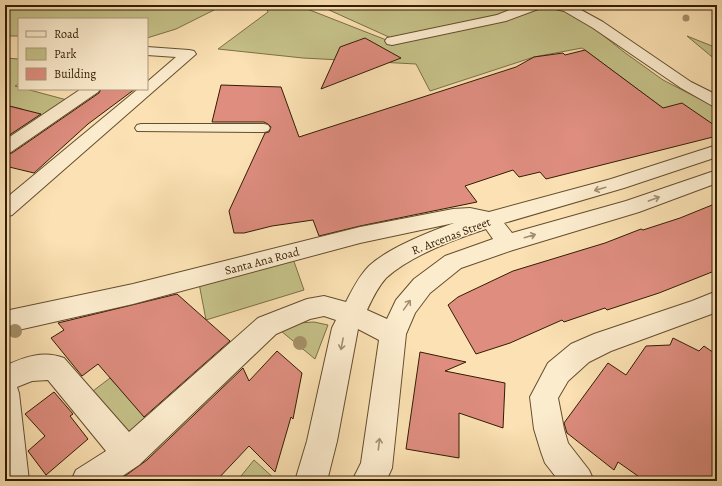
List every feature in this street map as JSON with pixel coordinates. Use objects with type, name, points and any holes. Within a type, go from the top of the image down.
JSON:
[{"type":"street","points":[[392,41],[500,18],[537,5]]},
{"type":"street","points":[[564,6],[598,25],[686,85],[717,102]]},
{"type":"street","points":[[148,51],[189,54],[148,89]]},
{"type":"street","points":[[5,148],[91,90]]},
{"type":"street","points":[[5,210],[147,90]]},
{"type":"street","name":"R. Arcenas Street","points":[[311,481],[322,441],[345,328],[351,314],[378,272],[410,251],[438,238],[491,220],[603,188],[717,151]]},
{"type":"street","points":[[368,481],[376,468],[393,334],[404,307],[422,286],[453,262],[507,243],[632,207],[717,176]]},
{"type":"street","name":"Santa Ana Road","points":[[5,322],[140,292],[367,234],[453,216],[470,215],[491,220]]},
{"type":"street","points":[[491,220],[507,243]]},
{"type":"street","points":[[87,481],[128,454],[267,326],[307,310],[324,306],[351,314],[393,334]]},
{"type":"street","points":[[578,481],[556,452],[549,429],[544,397],[558,372],[580,353],[603,342],[711,310]]},
{"type":"street","points":[[5,379],[30,368],[54,367],[128,454]]},
{"type":"street","points":[[5,394],[13,481]]},
{"type":"lane","points":[[141,128],[264,128]]},
{"type":"green space","points":[[5,5],[224,5],[176,29],[148,38],[148,18],[18,18],[18,36],[5,36]]},
{"type":"green space","points":[[257,5],[297,5],[394,43],[534,7],[543,6],[558,8],[585,21],[663,80],[717,108],[717,127],[663,108],[582,48],[534,57],[430,91],[416,64],[303,58],[218,49],[268,12],[266,6]]},
{"type":"green space","points":[[318,5],[521,5],[507,13],[391,38]]},
{"type":"green space","points":[[687,36],[717,48],[717,61]]},
{"type":"green space","points":[[5,58],[18,59],[18,84],[15,86],[18,87],[18,90],[30,90],[67,100],[12,136],[5,134],[5,120],[22,109],[5,105]]},
{"type":"green space","points":[[291,253],[304,290],[206,320],[198,278]]},
{"type":"green space","points":[[314,322],[328,325],[315,359],[281,331],[298,323]]},
{"type":"green space","points":[[110,378],[149,421],[136,430],[128,431],[89,394]]},
{"type":"green space","points":[[254,460],[277,481],[237,481]]},
{"type":"building","points":[[365,38],[401,58],[321,89],[340,47]]},
{"type":"building","points":[[585,50],[663,108],[682,103],[717,127],[717,136],[546,179],[540,172],[519,177],[513,170],[465,186],[477,202],[319,236],[313,220],[272,226],[244,233],[234,233],[229,211],[265,133],[269,132],[271,127],[264,122],[212,122],[221,85],[281,87],[299,137],[516,67],[534,57],[563,53],[565,55]]},
{"type":"building","points":[[100,90],[134,90],[88,124],[34,173],[5,166],[5,155],[12,153],[99,93]]},
{"type":"building","points":[[5,105],[41,114],[5,138]]},
{"type":"building","points":[[717,203],[717,270],[659,293],[607,310],[605,308],[564,322],[562,320],[510,343],[476,354],[448,305],[458,297],[513,271],[605,243],[641,229],[643,230],[680,218]]},
{"type":"building","points":[[177,294],[230,341],[144,417],[98,364],[82,376],[51,338],[64,330],[58,323]]},
{"type":"building","points":[[673,338],[699,351],[704,346],[717,355],[717,481],[645,481],[618,462],[614,470],[567,433],[564,423],[608,363],[626,375],[646,346],[670,345]]},
{"type":"building","points":[[277,351],[302,373],[293,419],[291,417],[275,472],[249,446],[216,481],[118,481],[147,460],[243,368],[249,381]]},
{"type":"building","points":[[420,352],[466,362],[445,371],[505,383],[503,428],[459,413],[459,458],[406,449]]},
{"type":"building","points":[[54,392],[73,414],[70,416],[88,439],[46,475],[28,451],[45,436],[25,414]]}]
